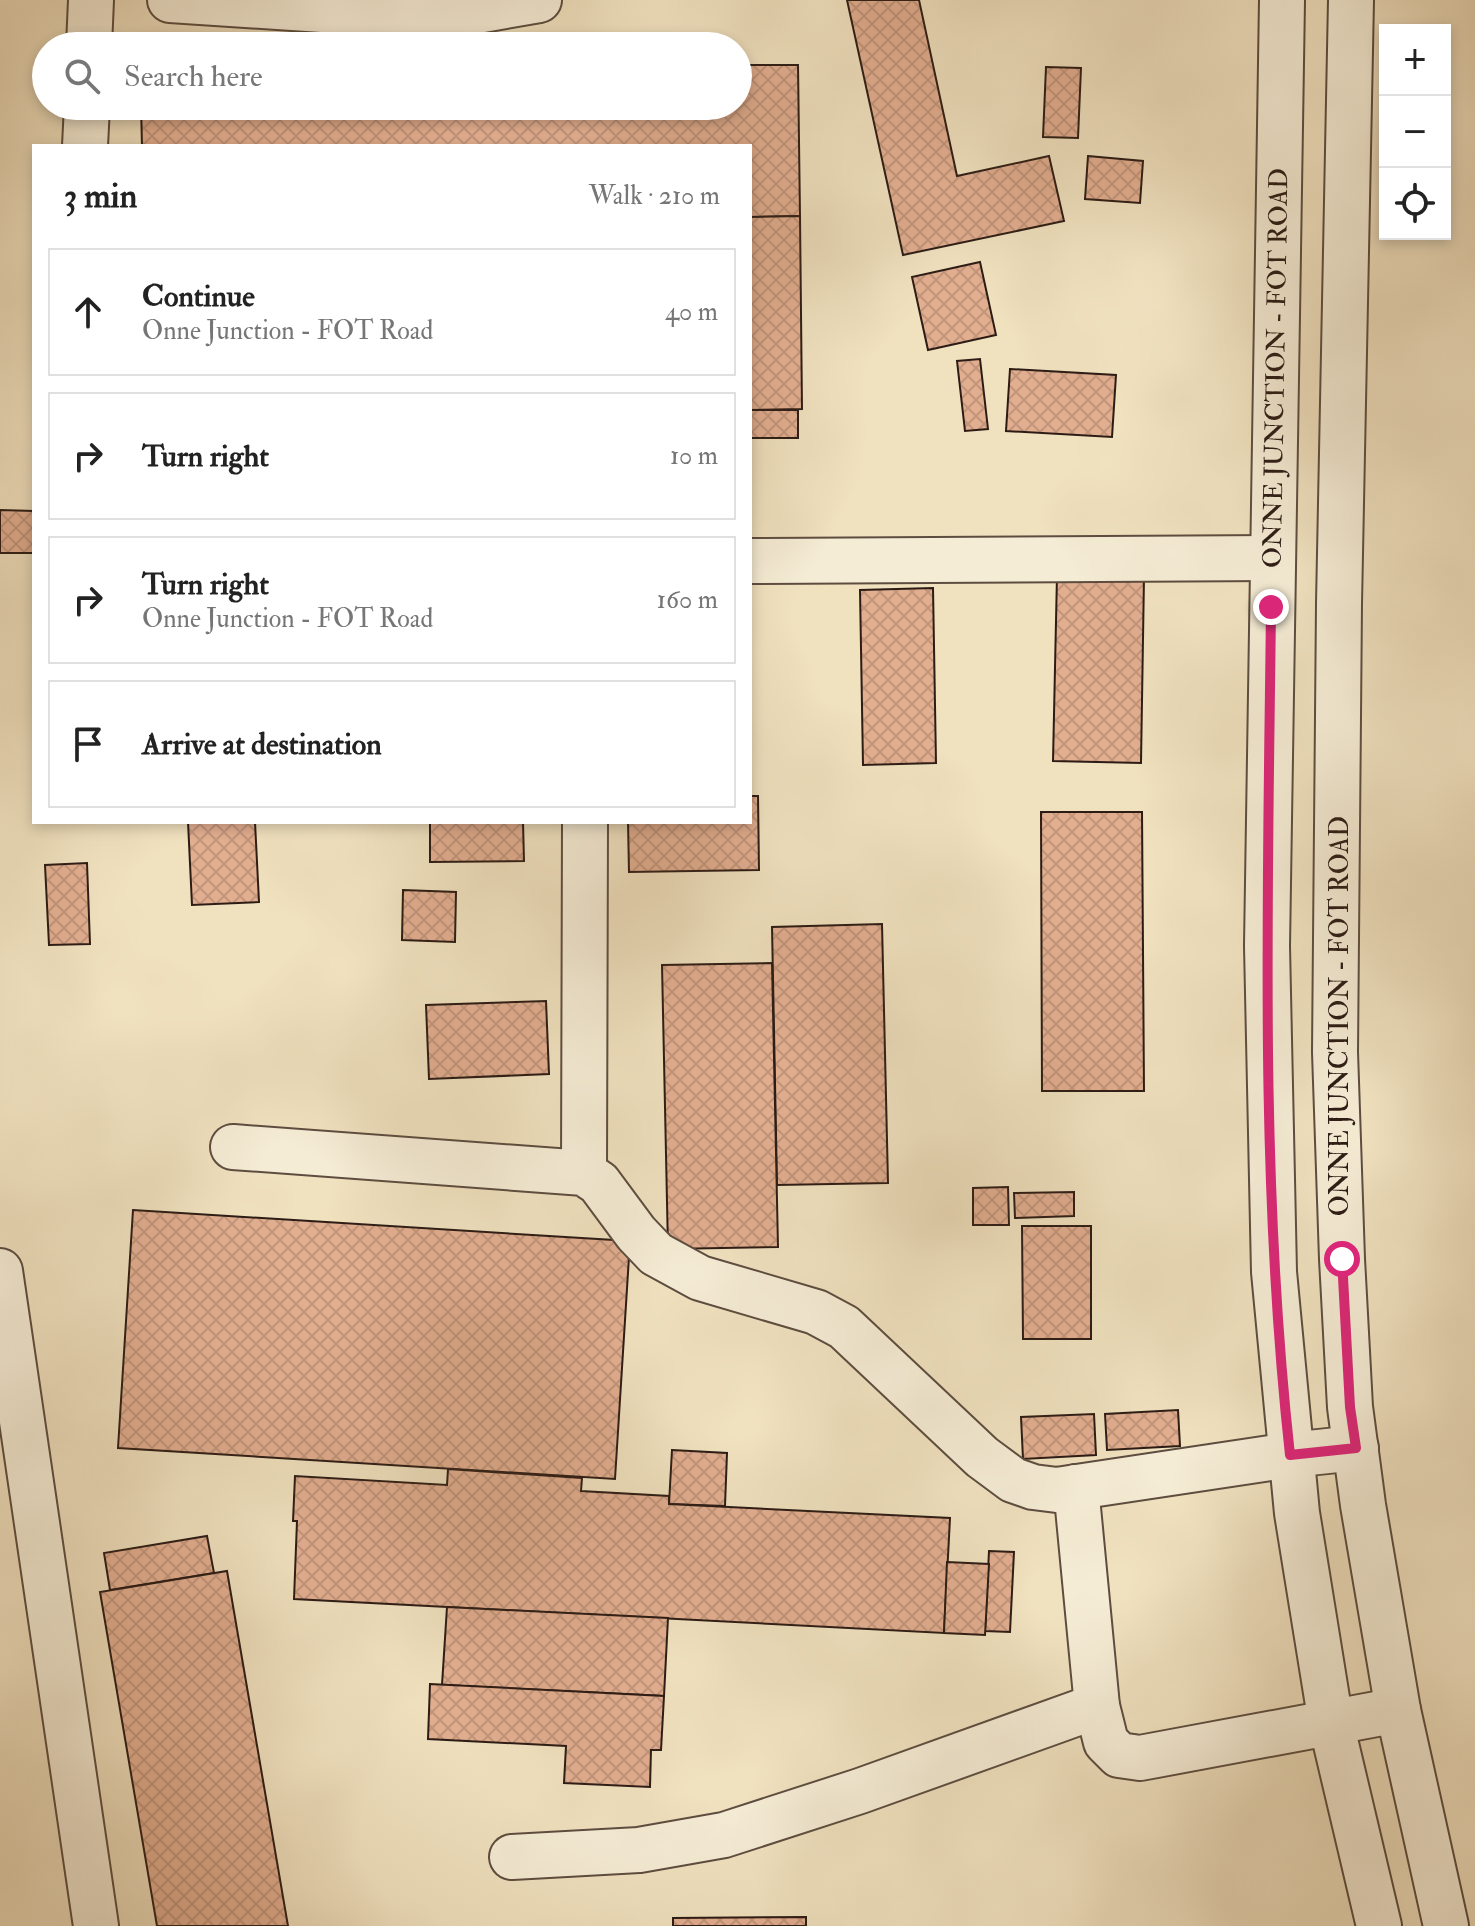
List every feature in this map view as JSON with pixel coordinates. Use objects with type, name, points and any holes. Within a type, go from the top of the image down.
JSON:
[{"type":"street","points":[[90,32],[91,0]]},
{"type":"street","points":[[170,0],[336,12],[454,15],[539,0]]},
{"type":"street","name":"ONNE JUNCTION - FOT ROAD","points":[[1282,0],[1267,946],[1274,1272],[1297,1513],[1331,1723],[1379,1926]]},
{"type":"street","name":"ONNE JUNCTION - FOT ROAD","points":[[1351,0],[1339,588],[1335,1052],[1342,1259],[1350,1407],[1363,1505],[1398,1710],[1446,1926]]},
{"type":"street","points":[[85,144],[86,120]]},
{"type":"street","points":[[752,561],[1272,558]]},
{"type":"street","points":[[584,1173],[585,824]]},
{"type":"street","points":[[233,1147],[584,1173],[599,1183],[636,1233],[656,1254],[700,1278],[816,1312],[844,1327],[982,1457],[1013,1480],[1033,1487],[1057,1490],[1356,1448]]},
{"type":"street","points":[[0,1271],[96,1926]]},
{"type":"street","points":[[1076,1487],[1097,1706],[1106,1742],[1119,1755],[1140,1758],[1398,1710]]},
{"type":"street","points":[[512,1857],[639,1850],[724,1835],[860,1791],[1097,1706]]},
{"type":"building","points":[[847,0],[919,0],[957,176],[1049,156],[1064,221],[903,255]]},
{"type":"building","points":[[752,65],[798,65],[800,216],[752,217],[752,144],[142,144],[141,120],[752,120]]},
{"type":"building","points":[[1046,67],[1081,68],[1078,138],[1043,137]]},
{"type":"building","points":[[1088,156],[1143,161],[1140,203],[1085,199]]},
{"type":"building","points":[[800,216],[802,409],[752,410],[752,217]]},
{"type":"building","points":[[980,262],[996,335],[928,350],[912,277]]},
{"type":"building","points":[[980,359],[988,429],[965,431],[957,361]]},
{"type":"building","points":[[1010,369],[1116,375],[1112,437],[1006,431]]},
{"type":"building","points":[[752,410],[798,410],[798,438],[752,438]]},
{"type":"building","points":[[0,510],[32,511],[32,553],[0,553]]},
{"type":"building","points":[[1057,575],[1144,577],[1141,763],[1053,761]]},
{"type":"building","points":[[933,588],[936,763],[863,765],[860,590]]},
{"type":"building","points":[[752,796],[758,796],[759,870],[629,872],[628,824],[752,824]]},
{"type":"building","points":[[1041,812],[1142,812],[1144,1091],[1042,1091]]},
{"type":"building","points":[[188,824],[255,824],[259,902],[192,905]]},
{"type":"building","points":[[430,824],[523,824],[524,861],[430,862]]},
{"type":"building","points":[[87,863],[90,944],[49,945],[45,865]]},
{"type":"building","points":[[403,890],[456,892],[455,942],[402,940]]},
{"type":"building","points":[[882,924],[888,1183],[777,1185],[772,927]]},
{"type":"building","points":[[772,963],[778,1247],[668,1249],[662,965]]},
{"type":"building","points":[[546,1001],[549,1074],[429,1079],[426,1005]]},
{"type":"building","points":[[1008,1187],[1009,1225],[973,1225],[973,1188]]},
{"type":"building","points":[[1074,1192],[1074,1216],[1015,1218],[1014,1193]]},
{"type":"building","points":[[133,1210],[630,1241],[615,1479],[118,1448]]},
{"type":"building","points":[[1022,1226],[1091,1226],[1091,1339],[1023,1339]]},
{"type":"building","points":[[1178,1410],[1180,1446],[1107,1450],[1105,1414]]},
{"type":"building","points":[[1094,1414],[1096,1455],[1023,1459],[1021,1417]]},
{"type":"building","points":[[672,1450],[727,1453],[725,1506],[669,1504]]},
{"type":"building","points":[[448,1469],[582,1478],[581,1491],[669,1496],[669,1504],[950,1518],[944,1633],[294,1599],[295,1476],[447,1485]]},
{"type":"building","points":[[207,1536],[214,1573],[110,1590],[104,1553]]},
{"type":"building","points":[[989,1551],[1014,1552],[1010,1632],[985,1631]]},
{"type":"building","points":[[947,1562],[989,1564],[985,1635],[944,1633]]},
{"type":"building","points":[[227,1571],[288,1926],[157,1926],[100,1592]]},
{"type":"building","points":[[447,1607],[668,1618],[664,1696],[442,1685]]},
{"type":"building","points":[[430,1684],[664,1696],[661,1750],[651,1750],[650,1787],[564,1783],[566,1746],[428,1739]]},
{"type":"building","points":[[806,1917],[806,1926],[673,1926],[673,1918]]},
{"type":"route","points":[[1271,607],[1267,946],[1270,1159],[1274,1272],[1290,1455],[1356,1448],[1350,1407],[1342,1259]]}]
